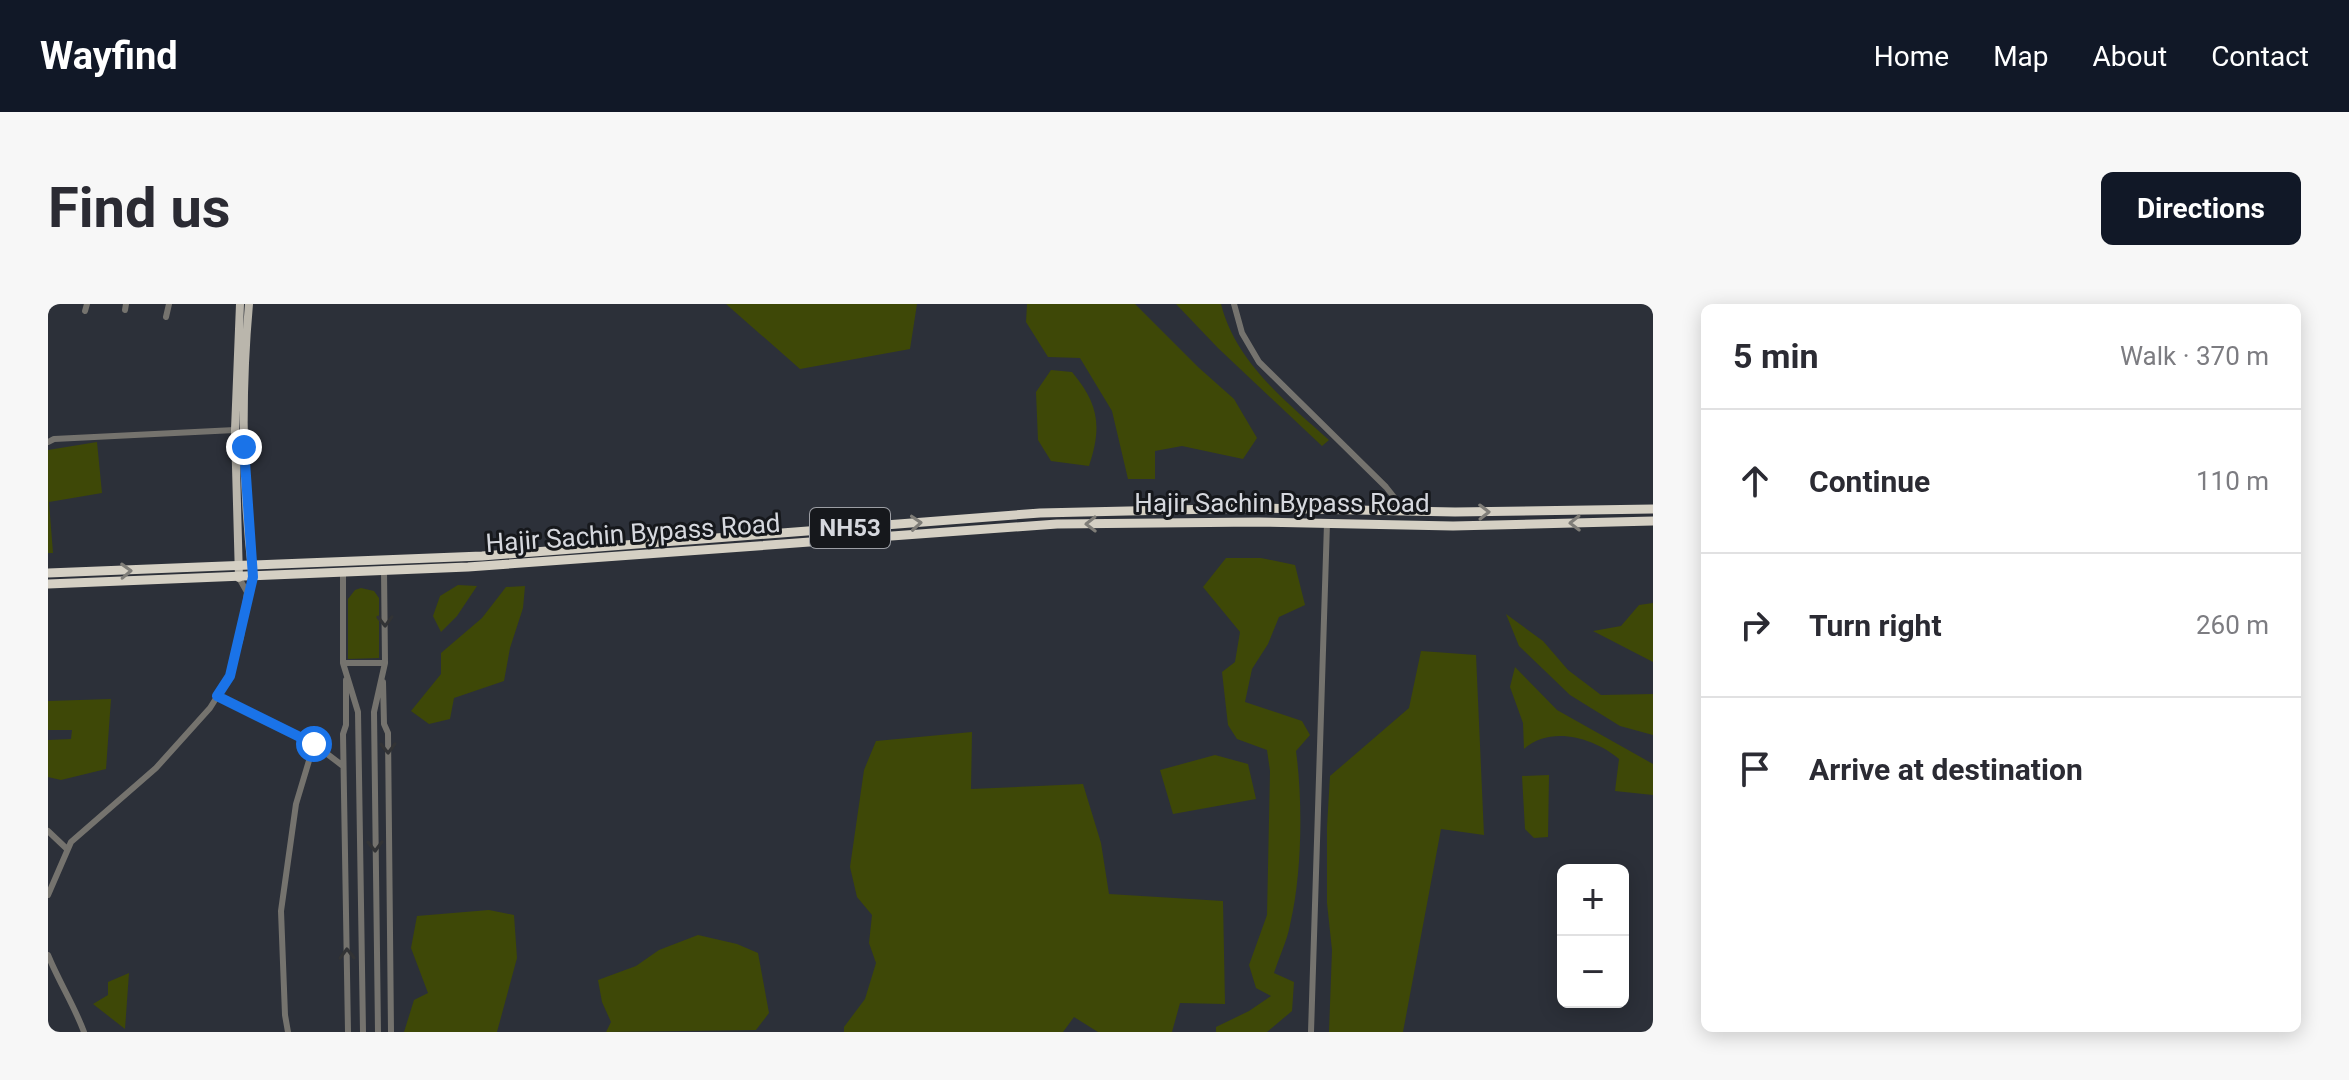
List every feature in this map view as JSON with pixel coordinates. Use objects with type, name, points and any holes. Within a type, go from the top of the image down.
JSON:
[{"type":"highway","name":"NH53","points":[[48,573],[239,567],[252,572],[1040,513],[1259,508],[1405,511],[1653,509]]},
{"type":"highway","name":"Hajir Sachin Bypass Road","points":[[48,584],[239,578],[252,572],[384,570],[611,558],[1057,524],[1453,526],[1653,521]]},
{"type":"main road","points":[[239,578],[235,430],[240,304]]},
{"type":"main road","points":[[249,304],[244,447],[252,572]]},
{"type":"street","points":[[166,317],[169,304]]},
{"type":"street","points":[[1234,304],[1242,333],[1259,362],[1386,487],[1405,511]]},
{"type":"street","points":[[48,442],[54,439],[235,430]]},
{"type":"street","points":[[1311,1032],[1327,523]]},
{"type":"street","points":[[378,1032],[374,712],[385,663],[384,570]]},
{"type":"street","points":[[343,571],[348,1032]]},
{"type":"street","points":[[48,895],[71,842],[156,768],[210,708],[230,676],[241,637],[252,572]]},
{"type":"street","points":[[239,578],[247,592]]},
{"type":"street","points":[[344,667],[385,663]]},
{"type":"street","points":[[344,667],[358,712],[363,1032]]},
{"type":"street","points":[[383,671],[384,724],[388,733],[391,1032]]},
{"type":"street","points":[[217,696],[314,744],[343,766]]},
{"type":"street","points":[[288,1032],[281,911],[296,804],[314,744]]},
{"type":"street","points":[[48,831],[67,849]]},
{"type":"street","points":[[48,955],[84,1032]]},
{"type":"green space","points":[[726,304],[917,304],[910,349],[800,369]]},
{"type":"green space","points":[[1027,304],[1135,304],[1234,399],[1257,438],[1243,459],[1182,446],[1155,451],[1155,479],[1128,479],[1112,411],[1080,358],[1048,357],[1026,322]]},
{"type":"green space","points":[[1176,304],[1221,304],[1228,325],[1250,363],[1264,380],[1329,440],[1322,446]]},
{"type":"green space","points":[[1051,370],[1072,372],[1093,406],[1096,439],[1089,466],[1051,461],[1038,440],[1036,392]]},
{"type":"green space","points":[[97,442],[102,493],[49,502],[53,553],[48,553],[48,450]]},
{"type":"green space","points":[[1226,558],[1261,558],[1295,565],[1305,605],[1279,617],[1268,644],[1252,669],[1245,702],[1302,721],[1310,735],[1296,751],[1300,793],[1297,884],[1289,931],[1274,973],[1294,982],[1292,1011],[1267,1032],[1216,1032],[1216,1027],[1271,996],[1256,988],[1249,965],[1267,915],[1270,771],[1267,750],[1237,739],[1228,725],[1222,672],[1235,662],[1240,632],[1203,587]]},
{"type":"green space","points":[[458,585],[477,586],[457,616],[441,632],[433,616],[440,596]]},
{"type":"green space","points":[[525,586],[523,608],[510,648],[504,681],[454,698],[450,719],[429,724],[411,711],[441,674],[441,653],[482,618],[506,587]]},
{"type":"green space","points":[[361,588],[374,591],[379,598],[379,658],[348,659],[348,599]]},
{"type":"green space","points":[[1653,603],[1653,662],[1593,631],[1621,626],[1639,605]]},
{"type":"green space","points":[[1506,614],[1543,641],[1568,670],[1601,695],[1653,694],[1653,735],[1620,726],[1570,695],[1519,646]]},
{"type":"green space","points":[[1421,651],[1476,655],[1484,835],[1441,829],[1403,1032],[1329,1032],[1332,950],[1327,903],[1327,827],[1330,776],[1409,708]]},
{"type":"green space","points":[[1515,667],[1557,710],[1653,764],[1653,795],[1615,791],[1619,759],[1585,740],[1547,737],[1524,749],[1523,723],[1510,687]]},
{"type":"green space","points":[[111,699],[106,769],[61,780],[48,777],[48,740],[71,739],[72,730],[48,730],[48,701]]},
{"type":"green space","points":[[972,732],[971,789],[1083,784],[1101,843],[1109,894],[1223,901],[1225,1004],[1180,1003],[1172,1032],[1098,1032],[1074,1017],[1063,1032],[844,1032],[844,1027],[865,999],[876,963],[869,943],[872,915],[857,897],[850,867],[864,770],[876,741]]},
{"type":"green space","points":[[1215,755],[1248,764],[1256,799],[1173,814],[1160,770]]},
{"type":"green space","points":[[1549,775],[1548,837],[1534,838],[1525,829],[1522,776]]},
{"type":"green space","points":[[489,910],[514,915],[517,958],[497,1032],[404,1032],[414,1000],[428,993],[411,948],[417,916]]},
{"type":"green space","points":[[698,935],[737,944],[758,953],[769,1013],[756,1030],[606,1032],[611,1022],[602,1002],[598,980],[636,966],[659,950]]},
{"type":"green space","points":[[129,973],[125,1029],[93,1004],[108,995],[108,982]]},
{"type":"route","points":[[244,447],[253,577],[247,592],[241,637],[230,676],[217,696],[314,744]]}]
